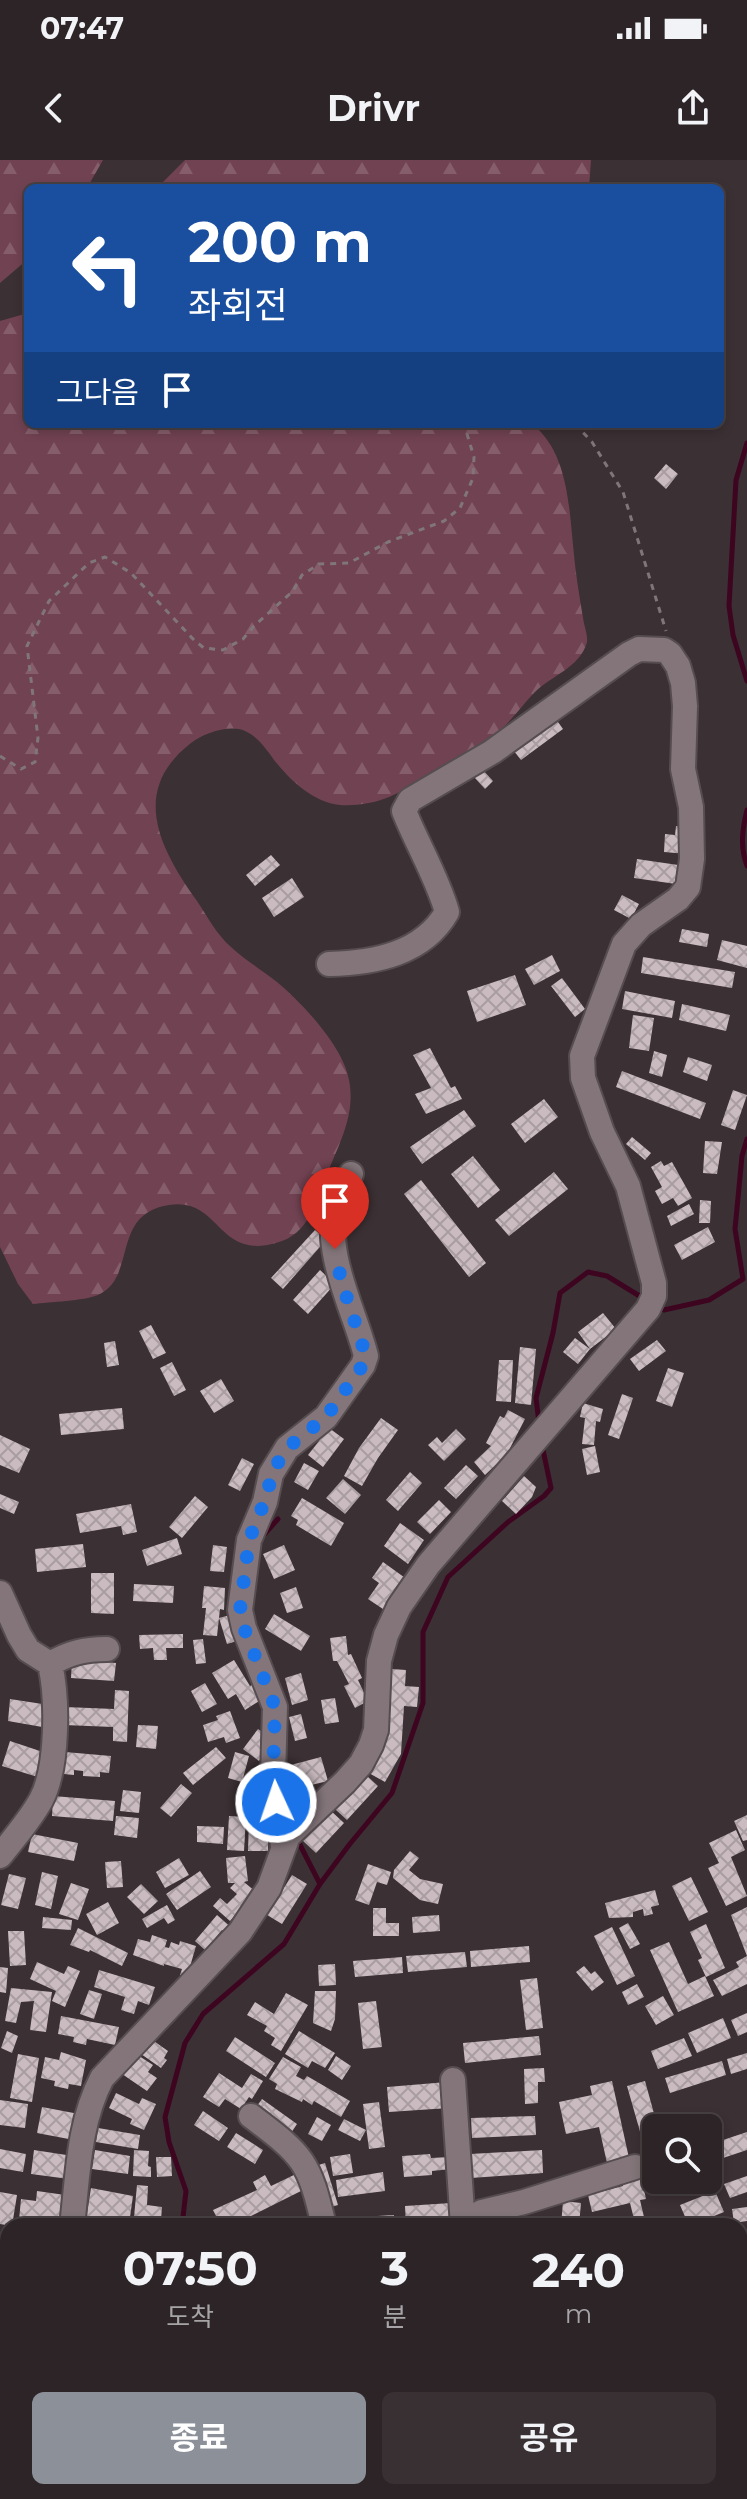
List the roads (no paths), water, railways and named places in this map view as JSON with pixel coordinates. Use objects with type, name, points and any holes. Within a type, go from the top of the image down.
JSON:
[{"type":"street","points":[[73,2218],[84,2126],[92,2097],[102,2078],[240,1932],[269,1888],[289,1836],[361,1764],[376,1730],[379,1661],[386,1635],[399,1607],[428,1565],[651,1303],[654,1283],[628,1186],[602,1132],[583,1078],[582,1056],[624,944],[641,925],[678,899],[688,887],[692,859],[691,807],[683,769],[685,706],[683,683],[670,654],[652,648],[629,654],[492,752],[410,800],[404,811],[442,894],[447,912],[427,938],[391,957],[329,964]]},
{"type":"street","points":[[289,1836],[273,1777],[275,1707],[244,1628],[240,1610],[242,1584],[249,1540],[268,1493],[271,1474],[287,1448],[326,1417],[363,1365],[366,1356],[341,1280],[335,1249],[333,1221],[337,1202],[351,1174]]},
{"type":"street","points":[[0,1593],[28,1650],[50,1664],[54,1682],[54,1755],[48,1782],[29,1819],[0,1856]]},
{"type":"street","points":[[50,1664],[68,1653],[107,1649]]},
{"type":"street","points":[[453,2080],[463,2218]]},
{"type":"street","points":[[251,2116],[294,2149],[304,2162],[311,2174],[322,2218]]},
{"type":"street","points":[[472,2218],[482,2212],[635,2167]]},
{"type":"waterway","points":[[747,443],[736,480],[729,606],[733,635],[747,681]]},
{"type":"waterway","points":[[747,810],[742,838],[747,866]]},
{"type":"waterway","points":[[658,1307],[664,1310],[709,1300],[743,1279],[735,1229],[742,1156],[747,1139]]},
{"type":"waterway","points":[[539,1423],[536,1398],[560,1293],[588,1272],[607,1276],[646,1300]]},
{"type":"waterway","points":[[183,2218],[186,2191],[169,2142],[165,2117],[185,2043],[203,2014],[284,1944],[320,1884],[392,1793],[423,1703],[423,1632],[448,1577],[551,1488],[542,1445]]},
{"type":"waterway","points":[[261,1538],[278,1519]]},
{"type":"waterway","points":[[297,1839],[320,1884]]}]
